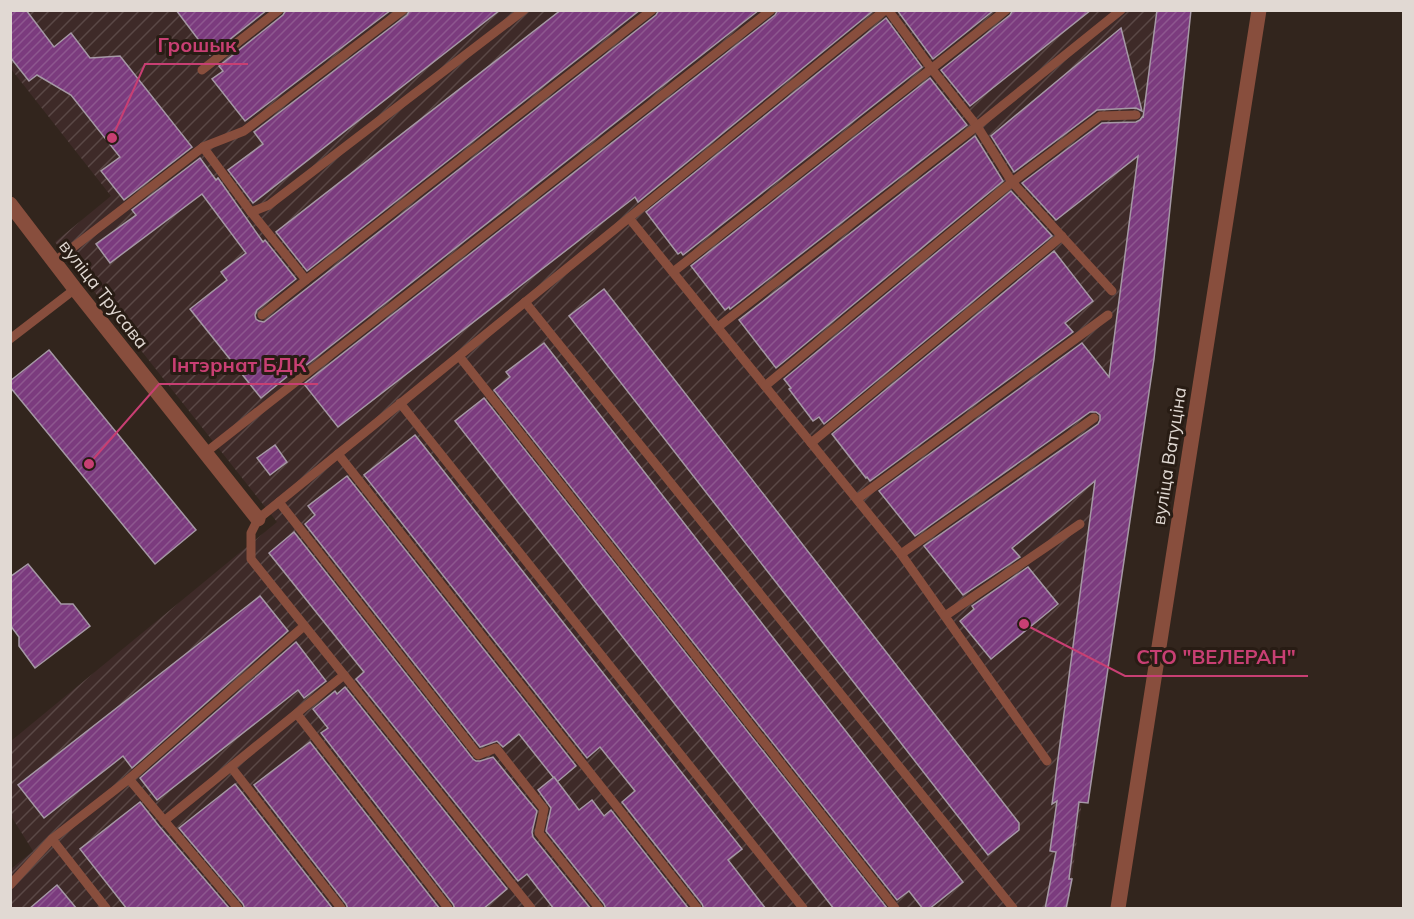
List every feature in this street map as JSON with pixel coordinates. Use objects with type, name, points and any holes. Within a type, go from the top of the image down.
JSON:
[{"type":"street","name":"вуліца Ватуціна","points":[[1118,909],[1259,10]]},
{"type":"street","name":"вуліца Трусава","points":[[10,204],[258,519]]},
{"type":"lane","points":[[202,70],[279,10]]},
{"type":"lane","points":[[54,262],[203,147],[244,131],[403,10]]},
{"type":"lane","points":[[251,212],[268,205],[524,10]]},
{"type":"lane","points":[[262,315],[652,10]]},
{"type":"lane","points":[[205,453],[771,10]]},
{"type":"lane","points":[[531,909],[251,559],[251,532],[258,519],[887,10],[977,126],[1012,182],[1112,291]]},
{"type":"lane","points":[[673,272],[1006,10]]},
{"type":"lane","points":[[718,327],[977,126],[1121,10]]},
{"type":"lane","points":[[765,386],[1012,182],[1100,116],[1136,115]]},
{"type":"lane","points":[[203,147],[251,212],[306,280]]},
{"type":"lane","points":[[629,218],[901,554],[1047,761]]},
{"type":"lane","points":[[811,443],[1062,237]]},
{"type":"lane","points":[[10,339],[75,289]]},
{"type":"lane","points":[[525,302],[1013,909]]},
{"type":"lane","points":[[857,499],[1108,315]]},
{"type":"lane","points":[[459,356],[895,909]]},
{"type":"lane","points":[[400,403],[803,909]]},
{"type":"lane","points":[[901,554],[1094,418]]},
{"type":"lane","points":[[338,454],[697,909]]},
{"type":"lane","points":[[279,502],[478,755],[496,748],[544,809],[539,832],[599,909]]},
{"type":"lane","points":[[945,616],[1080,524]]},
{"type":"lane","points":[[10,885],[52,839],[129,779],[304,626]]},
{"type":"lane","points":[[165,821],[344,675]]},
{"type":"lane","points":[[297,714],[448,909]]},
{"type":"lane","points":[[231,767],[341,909]]},
{"type":"lane","points":[[129,779],[238,909]]},
{"type":"lane","points":[[52,839],[106,909]]},
{"type":"shaded area","points":[[11,11],[1185,11],[1068,908],[11,908],[11,869],[33,851],[11,816],[11,741],[277,522],[55,242],[111,196],[11,69]]},
{"type":"building","points":[[10,10],[26,10],[54,47],[71,33],[90,58],[120,56],[192,147],[124,200],[101,171],[120,157],[71,95],[37,75],[29,81],[10,57]]},
{"type":"building","points":[[176,10],[267,10],[210,55]]},
{"type":"building","points":[[286,10],[391,10],[245,121],[212,79],[223,71],[219,66],[283,15]]},
{"type":"building","points":[[410,10],[500,10],[253,203],[228,170],[263,144],[254,132],[407,15]]},
{"type":"building","points":[[561,10],[640,10],[307,271],[276,232]]},
{"type":"building","points":[[659,10],[759,10],[261,398],[190,309],[227,280],[221,272],[246,253],[202,194],[110,263],[96,244],[136,215],[132,210],[200,158],[216,180],[218,178],[263,242],[265,240],[296,279],[257,310],[256,319],[264,322],[656,15]]},
{"type":"building","points":[[778,10],[874,10],[638,202],[635,197],[338,427],[304,384],[775,15]]},
{"type":"building","points":[[897,10],[994,10],[933,59]]},
{"type":"building","points":[[1013,10],[1091,10],[970,106],[941,70],[1010,15]]},
{"type":"building","points":[[1157,10],[1191,10],[1154,359],[1088,803],[1079,802],[1069,879],[1072,879],[1066,909],[1045,909],[1056,852],[1050,851],[1057,801],[1052,804],[1095,481],[1012,548],[1020,557],[963,595],[924,546],[1098,424],[1100,415],[1090,412],[915,536],[879,491],[1082,343],[1109,377],[1138,156],[1056,220],[1022,183],[1102,123],[1136,122],[1143,116],[1143,118]]},
{"type":"building","points":[[886,18],[922,67],[683,255],[681,252],[678,254],[646,212]]},
{"type":"building","points":[[1121,28],[1142,111],[1136,108],[1097,110],[1014,172],[991,136]]},
{"type":"building","points":[[930,78],[967,125],[730,309],[729,307],[725,310],[691,266]]},
{"type":"building","points":[[975,136],[1003,181],[776,368],[739,320]]},
{"type":"building","points":[[1011,191],[1052,236],[824,424],[819,417],[813,421],[784,379]]},
{"type":"building","points":[[1054,251],[1093,301],[1065,323],[1073,332],[870,481],[866,478],[832,434]]},
{"type":"building","points":[[604,289],[1019,823],[1019,830],[988,855],[569,316]]},
{"type":"building","points":[[544,343],[963,882],[929,909],[923,909],[909,891],[897,900],[494,390],[510,377],[506,372]]},
{"type":"building","points":[[49,350],[196,530],[155,564],[10,387],[10,381]]},
{"type":"building","points":[[484,398],[887,909],[834,909],[455,421]]},
{"type":"building","points":[[415,435],[742,849],[728,860],[766,909],[704,909],[622,802],[635,791],[600,747],[587,758],[364,475]]},
{"type":"building","points":[[275,445],[287,462],[270,475],[257,458]]},
{"type":"building","points":[[347,476],[576,766],[557,782],[519,734],[503,747],[497,741],[480,747],[305,524],[315,515],[308,506]]},
{"type":"building","points":[[294,532],[473,759],[480,761],[493,757],[537,811],[533,837],[591,909],[554,909],[527,874],[518,881],[356,679],[364,672],[269,553]]},
{"type":"building","points":[[28,564],[61,604],[73,604],[90,626],[35,668],[19,646],[19,637],[10,625],[10,577]]},
{"type":"building","points":[[1028,567],[1058,604],[991,659],[960,621],[974,609],[972,606]]},
{"type":"building","points":[[260,596],[288,631],[132,768],[123,756],[44,818],[18,785]]},
{"type":"building","points":[[296,642],[326,681],[304,698],[298,690],[157,800],[140,778]]},
{"type":"building","points":[[345,687],[507,889],[483,909],[455,909],[321,733],[328,728],[313,709],[335,691],[337,694]]},
{"type":"building","points":[[310,742],[440,909],[348,909],[254,785]]},
{"type":"building","points":[[554,777],[579,810],[592,800],[604,816],[611,810],[689,909],[606,909],[546,831],[551,808],[538,790]]},
{"type":"building","points":[[235,784],[333,909],[245,909],[179,828]]},
{"type":"building","points":[[140,802],[230,909],[127,909],[80,849]]},
{"type":"building","points":[[57,885],[77,909],[29,909]]},
{"type":"place","name":"Грошык","points":[[112,138]]},
{"type":"place","name":"Інтэрнат БДК","points":[[89,464]]},
{"type":"place","name":"СТО \"ВЕЛЕРАН\"","points":[[1024,624]]}]
